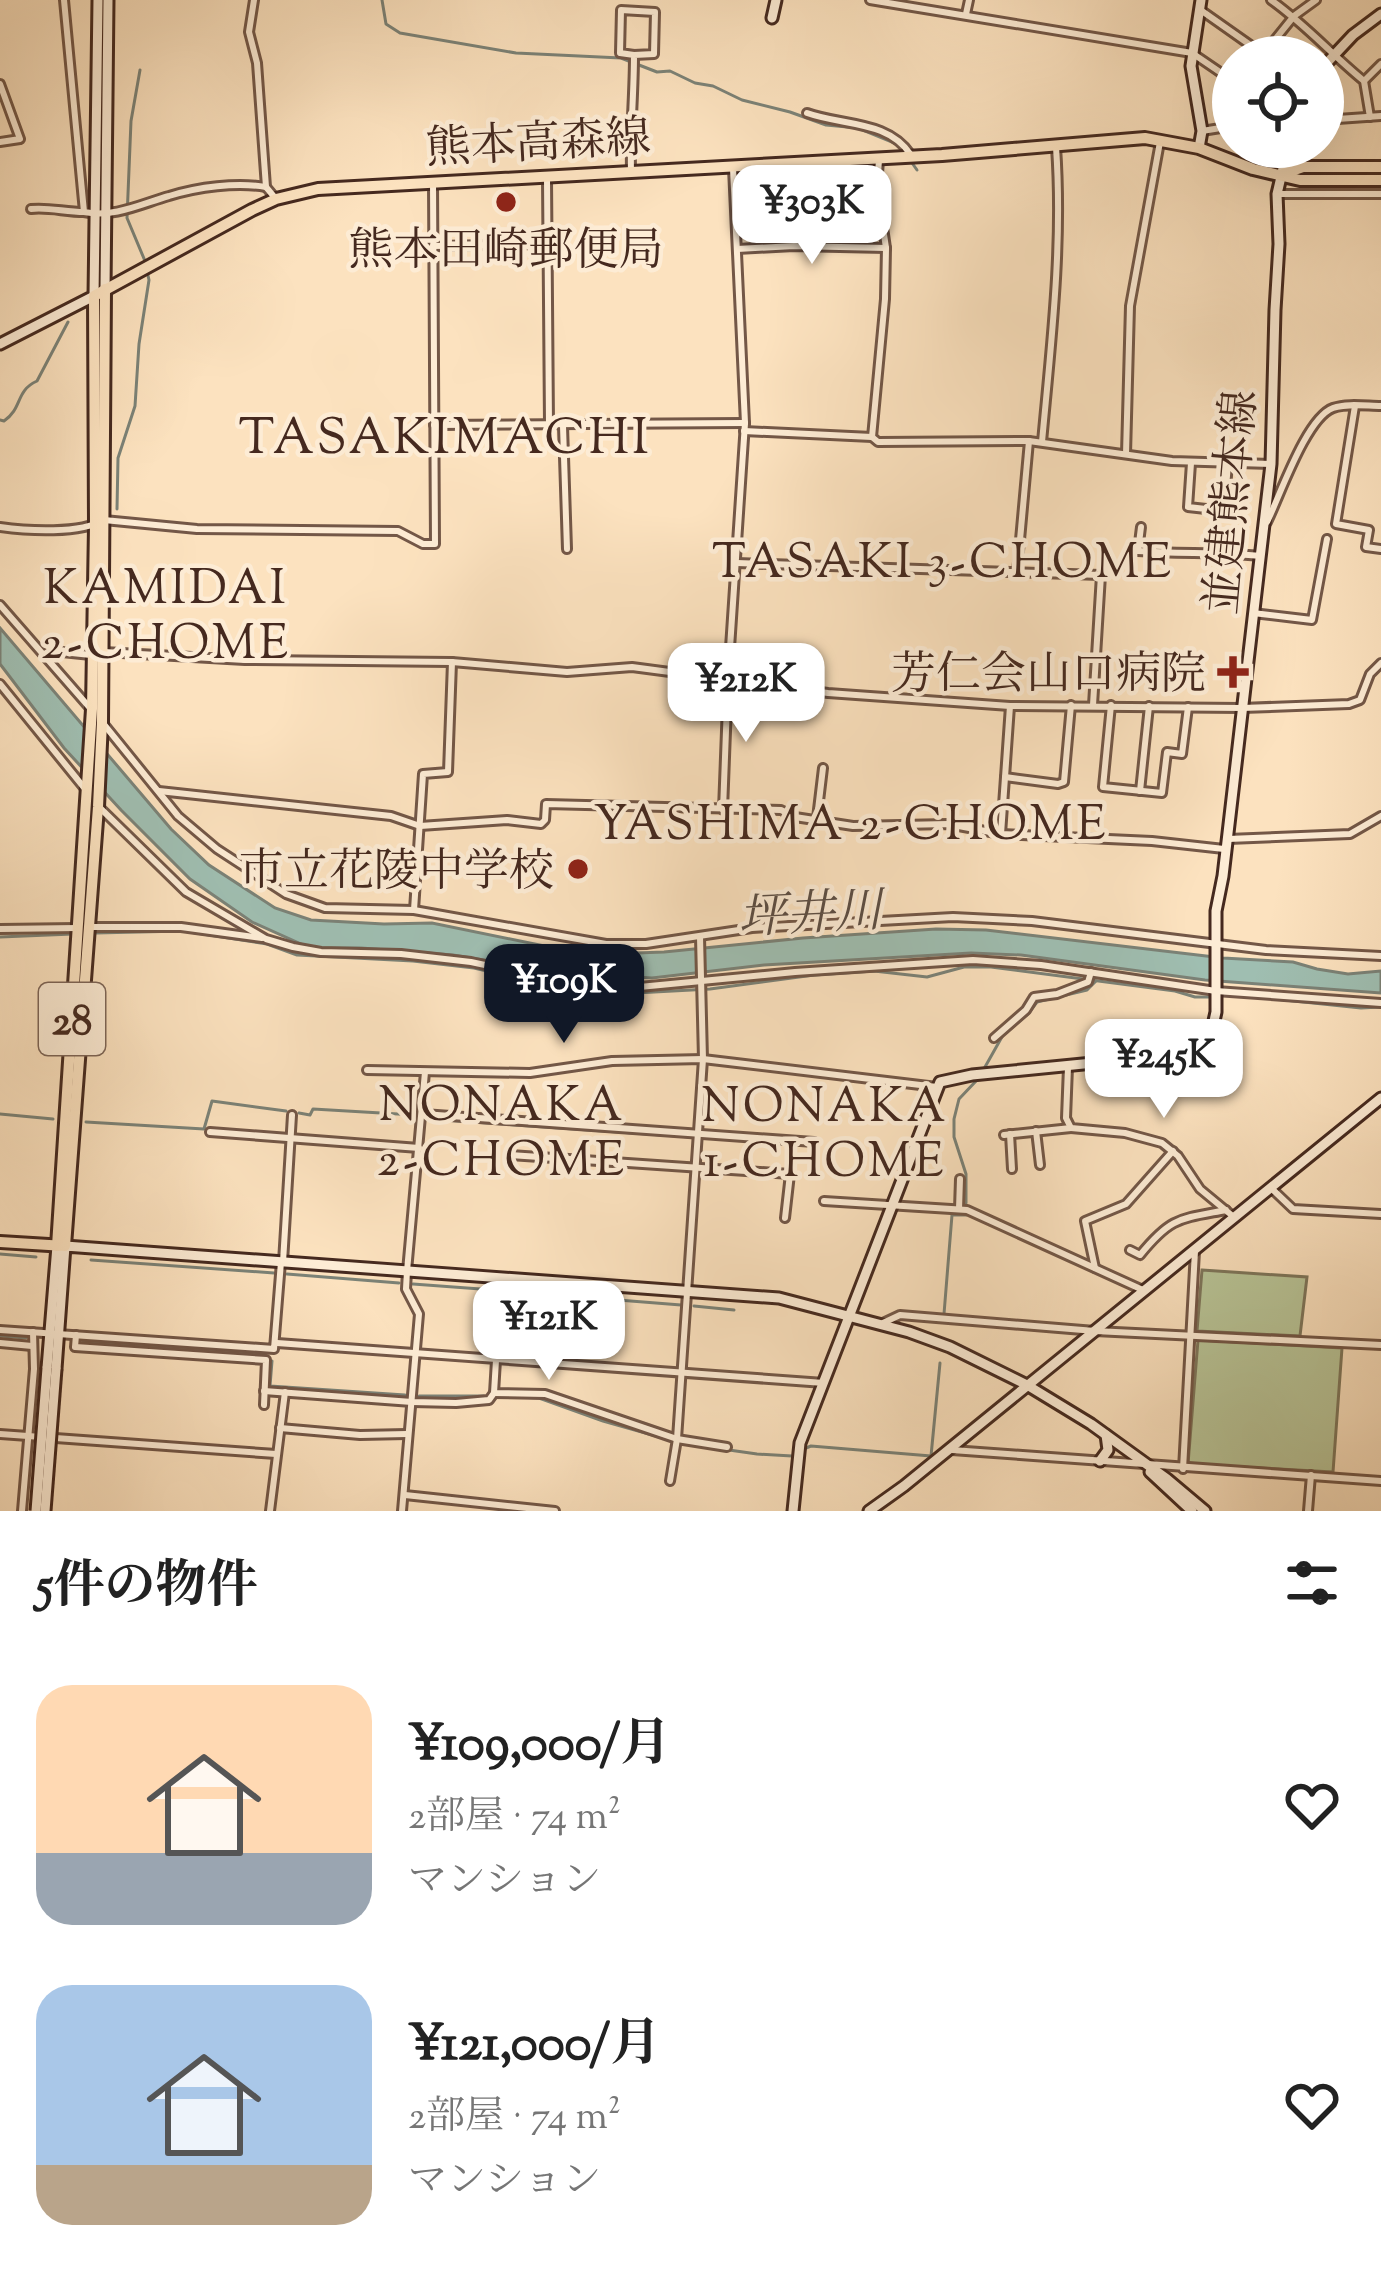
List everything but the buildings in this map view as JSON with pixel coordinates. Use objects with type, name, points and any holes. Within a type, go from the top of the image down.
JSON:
[{"type":"main road","name":"熊本高森線","points":[[99,292],[277,199],[318,189],[733,168],[1145,139],[1199,148],[1252,169],[1300,180],[1381,180]]},
{"type":"main road","name":"熊本高森線","points":[[1280,175],[1303,167],[1381,167]]},
{"type":"main road","name":"28","points":[[84,927],[102,722],[99,292]]},
{"type":"main road","name":"28","points":[[61,1246],[99,654]]},
{"type":"main road","points":[[0,1242],[61,1246]]},
{"type":"street","points":[[64,0],[95,213]]},
{"type":"street","points":[[254,0],[249,32],[257,63],[266,187]]},
{"type":"street","points":[[772,18],[776,0]]},
{"type":"street","points":[[870,0],[1192,52],[1212,66]]},
{"type":"street","points":[[966,14],[969,0]]},
{"type":"street","points":[[1271,0],[1314,36]]},
{"type":"street","points":[[1278,36],[1316,0]]},
{"type":"street","points":[[0,344],[99,292],[95,213],[103,3]]},
{"type":"street","points":[[1199,148],[1202,131],[1191,65],[1200,5],[1238,36]]},
{"type":"street","points":[[621,10],[655,12],[654,54],[634,56],[620,53],[621,10]]},
{"type":"street","points":[[1344,43],[1381,14]]},
{"type":"street","points":[[631,172],[634,56]]},
{"type":"street","points":[[1344,64],[1364,81],[1370,117]]},
{"type":"street","points":[[1364,81],[1381,64]]},
{"type":"street","points":[[0,84],[20,139],[0,142]]},
{"type":"street","points":[[807,113],[863,124],[894,136],[912,157]]},
{"type":"street","points":[[1344,119],[1381,116]]},
{"type":"street","points":[[1202,131],[1212,129]]},
{"type":"street","points":[[1126,454],[1130,306],[1160,140]]},
{"type":"street","points":[[1042,442],[1057,277],[1056,147]]},
{"type":"street","points":[[872,436],[885,299],[879,158]]},
{"type":"street","points":[[723,810],[744,427],[733,168]]},
{"type":"street","name":"並建熊本線","points":[[937,1087],[963,1076],[1164,1056],[1192,1050],[1212,1030],[1214,943],[1271,464],[1279,244],[1276,194],[1282,168]]},
{"type":"street","points":[[547,176],[549,425]]},
{"type":"street","points":[[0,527],[39,532],[100,523],[398,531],[423,544],[435,544],[433,182]]},
{"type":"street","points":[[31,209],[122,212],[174,194],[250,184],[266,187],[277,199]]},
{"type":"street","points":[[1276,194],[1381,194]]},
{"type":"street","points":[[433,246],[547,244]]},
{"type":"street","points":[[736,249],[886,248]]},
{"type":"street","points":[[1354,406],[1336,524],[1369,530],[1366,547],[1381,549]]},
{"type":"street","points":[[1266,525],[1310,431],[1325,413],[1335,407],[1381,406]]},
{"type":"street","points":[[434,425],[744,427],[872,436],[878,442],[1029,441],[1191,463],[1271,464]]},
{"type":"street","points":[[563,426],[567,549]]},
{"type":"street","points":[[1017,573],[1029,441]]},
{"type":"street","points":[[1191,463],[1188,507],[1224,511],[1228,464]]},
{"type":"street","points":[[1141,527],[1138,551],[1261,556]]},
{"type":"street","points":[[1253,613],[1312,620],[1328,538]]},
{"type":"street","points":[[736,563],[1101,575],[1093,705]]},
{"type":"street","points":[[2,611],[92,710],[178,816],[217,849],[286,894],[325,908],[415,910],[592,943],[700,940],[752,928],[953,916],[1266,950],[1381,956]]},
{"type":"street","points":[[62,652],[452,662],[567,672],[632,667],[828,693],[1010,706],[1242,708],[1355,703],[1381,663]]},
{"type":"street","points":[[415,910],[423,774],[448,772],[452,662]]},
{"type":"street","points":[[0,684],[98,807],[185,892],[266,939]]},
{"type":"street","points":[[1005,777],[1064,782],[1071,705]]},
{"type":"street","points":[[1111,705],[1103,787],[1162,794],[1167,752],[1182,754],[1188,707]]},
{"type":"street","points":[[1001,834],[1010,706]]},
{"type":"street","points":[[1139,791],[1149,706]]},
{"type":"street","points":[[817,818],[823,767]]},
{"type":"street","points":[[155,790],[391,816],[420,826],[507,820],[541,824],[546,804],[781,810],[795,817],[853,826],[947,824],[1001,834],[1226,844],[1350,834],[1381,816]]},
{"type":"street","points":[[0,929],[181,927],[321,952],[471,962],[582,986],[629,988],[973,960],[1381,1003]]},
{"type":"street","points":[[670,1481],[677,1439],[704,1059],[700,940]]},
{"type":"street","points":[[994,1037],[1034,997],[1078,988],[1088,982],[1091,972]]},
{"type":"street","points":[[367,1070],[530,1073],[612,1061],[704,1059],[937,1087],[800,1443],[793,1511]]},
{"type":"street","points":[[1068,1065],[1066,1118],[1071,1128]]},
{"type":"street","points":[[402,1511],[418,1354],[419,1314],[406,1289],[425,1072]]},
{"type":"street","points":[[869,1511],[1195,1251],[1230,1214],[1381,1098]]},
{"type":"street","points":[[422,1114],[814,1142]]},
{"type":"street","points":[[76,1335],[75,1348],[273,1357],[292,1115]]},
{"type":"street","points":[[1012,1169],[1007,1134],[1071,1128],[1146,1137],[1173,1151],[1200,1189],[1230,1214]]},
{"type":"street","points":[[1036,1131],[1040,1166]]},
{"type":"street","points":[[210,1132],[419,1148]]},
{"type":"street","points":[[1095,1268],[1084,1221],[1126,1204],[1173,1151]]},
{"type":"street","points":[[510,1155],[790,1174],[784,1218]]},
{"type":"street","points":[[959,1209],[960,1179]]},
{"type":"street","points":[[1270,1187],[1293,1209],[1381,1214]]},
{"type":"street","points":[[824,1201],[959,1209],[989,1218],[1145,1291]]},
{"type":"street","points":[[1130,1250],[1140,1255],[1161,1229],[1182,1218],[1230,1214]]},
{"type":"street","points":[[41,1511],[61,1246],[779,1298],[909,1332],[1027,1385],[1167,1479],[1204,1511]]},
{"type":"street","points":[[1183,1469],[1195,1251]]},
{"type":"street","points":[[264,1391],[412,1402],[489,1400],[494,1393],[501,1276]]},
{"type":"street","points":[[880,1325],[900,1315],[1381,1345]]},
{"type":"street","points":[[0,1330],[496,1358],[824,1383]]},
{"type":"street","points":[[22,1511],[33,1332]]},
{"type":"street","points":[[0,1343],[32,1346]]},
{"type":"street","points":[[264,1406],[266,1360]]},
{"type":"street","points":[[270,1511],[285,1393]]},
{"type":"street","points":[[494,1393],[545,1394],[677,1439],[727,1447]]},
{"type":"street","points":[[280,1428],[360,1436],[407,1434]]},
{"type":"street","points":[[0,1434],[276,1454]]},
{"type":"street","points":[[1100,1461],[1108,1450],[1106,1436]]},
{"type":"street","points":[[948,1450],[1381,1481]]},
{"type":"street","points":[[1143,1464],[1185,1509]]},
{"type":"street","points":[[1308,1511],[1311,1475]]},
{"type":"street","points":[[405,1495],[555,1511]]},
{"type":"green space","points":[[1202,1270],[1307,1277],[1300,1336],[1197,1331]]},
{"type":"green space","points":[[1198,1340],[1342,1348],[1333,1472],[1188,1464]]},
{"type":"shaded area","points":[[0,628],[171,829],[209,865],[275,908],[311,920],[432,923],[564,950],[609,954],[936,929],[986,930],[1293,962],[1348,974],[1381,971],[1381,993],[1205,980],[1021,955],[971,953],[764,965],[652,978],[564,973],[453,955],[310,948],[252,922],[190,879],[121,810],[64,748],[0,664]]},
{"type":"waterway","points":[[382,0],[386,24],[400,33],[516,53],[621,58],[657,72],[670,71],[742,100],[826,125],[858,128],[897,144]]},
{"type":"waterway","points":[[140,70],[131,121],[127,218],[145,261]]},
{"type":"waterway","points":[[910,160],[917,170]]},
{"type":"waterway","points":[[117,509],[118,458],[135,406],[147,271]]},
{"type":"waterway","points":[[0,420],[10,416],[25,390],[37,381],[68,322]]},
{"type":"waterway","points":[[95,933],[183,931],[267,944],[297,955],[474,968],[580,996],[710,989],[874,971],[927,977],[964,967],[991,967],[1212,997]]},
{"type":"waterway","points":[[0,937],[73,934]]},
{"type":"waterway","points":[[985,1067],[1003,1035],[1037,1002],[1087,990],[1096,981]]},
{"type":"waterway","points":[[1245,996],[1381,1007]]},
{"type":"waterway","points":[[966,1203],[966,1174],[954,1137],[954,1119],[959,1099],[977,1080]]},
{"type":"waterway","points":[[86,1122],[204,1129],[212,1101],[286,1111]]},
{"type":"waterway","points":[[299,1113],[310,1115],[313,1109],[415,1115]]},
{"type":"waterway","points":[[0,1114],[53,1119]]},
{"type":"waterway","points":[[428,1119],[691,1137]]},
{"type":"waterway","points":[[944,1314],[952,1215],[966,1215]]},
{"type":"waterway","points":[[0,1254],[36,1257]]},
{"type":"waterway","points":[[91,1260],[274,1273]]},
{"type":"waterway","points":[[287,1274],[399,1283]]},
{"type":"waterway","points":[[413,1284],[494,1290]]},
{"type":"waterway","points":[[506,1291],[681,1305]]},
{"type":"waterway","points":[[694,1306],[734,1310]]},
{"type":"waterway","points":[[0,1336],[26,1338]]},
{"type":"waterway","points":[[83,1341],[266,1353]]},
{"type":"waterway","points":[[272,1361],[270,1386],[405,1395]]},
{"type":"waterway","points":[[806,1448],[931,1456],[940,1363]]},
{"type":"waterway","points":[[419,1396],[484,1396]]},
{"type":"waterway","points":[[499,1396],[539,1398],[670,1440]]},
{"type":"waterway","points":[[687,1444],[792,1456]]},
{"type":"place","name":"熊本田崎郵便局","points":[[506,202]]},
{"type":"place","name":"芳仁会山口病院","points":[[1233,672]]},
{"type":"place","name":"市立花陵中学校","points":[[578,869]]},
{"type":"district","name":"TASAKIMACHI","points":[[445,435]]},
{"type":"district","name":"TASAKI 3-CHOME","points":[[943,560]]},
{"type":"district","name":"KAMIDAI 2-CHOME","points":[[166,614]]},
{"type":"district","name":"YASHIMA 2-CHOME","points":[[851,822]]},
{"type":"district","name":"NONAKA 2-CHOME","points":[[502,1130]]},
{"type":"district","name":"NONAKA 1-CHOME","points":[[825,1132]]},
{"type":"water label","name":"坪井川","points":[[810,912]]}]
